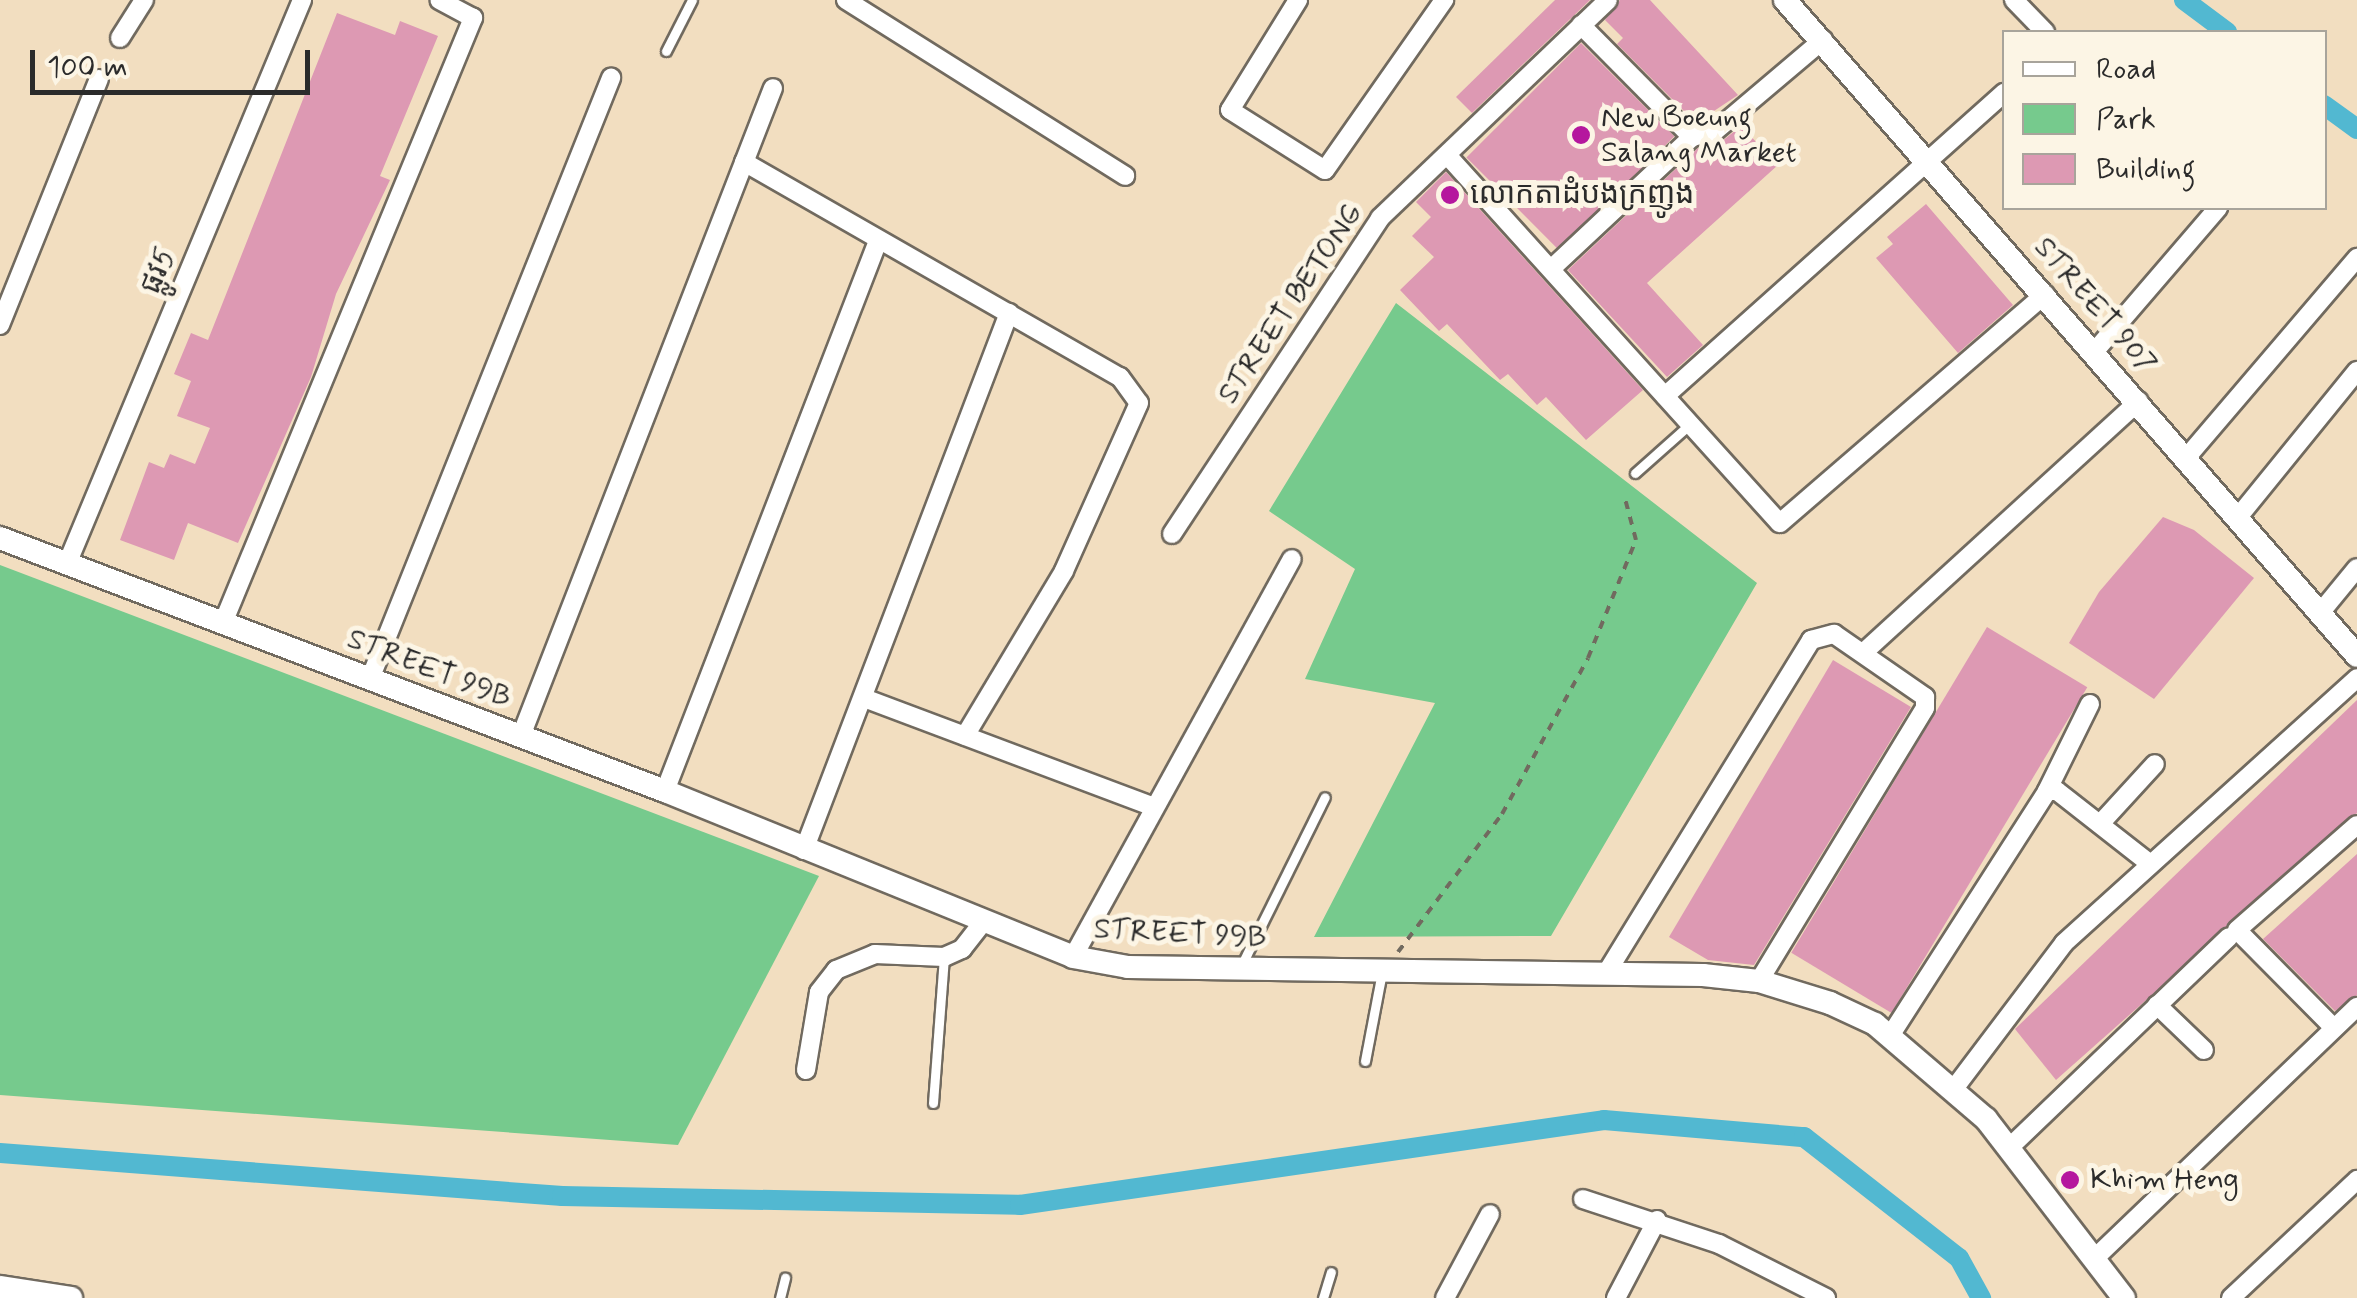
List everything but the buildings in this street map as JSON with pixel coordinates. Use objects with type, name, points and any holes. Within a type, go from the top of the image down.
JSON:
[{"type":"street","points":[[120,38],[144,0]]},
{"type":"street","name":"ផ្លូវ5","points":[[67,564],[302,0]]},
{"type":"street","points":[[223,623],[472,18],[439,0]]},
{"type":"street","points":[[846,0],[1125,176]]},
{"type":"street","points":[[1298,0],[1230,110],[1324,170],[1444,0]]},
{"type":"street","name":"STREET BETONG","points":[[1172,534],[1380,218],[1608,0]]},
{"type":"street","name":"STREET 907","points":[[1785,0],[2239,516],[2357,656]]},
{"type":"street","points":[[2014,0],[2042,30]]},
{"type":"street","points":[[1581,25],[1692,137]]},
{"type":"street","points":[[1551,269],[1692,137],[1714,132],[1823,40]]},
{"type":"street","points":[[370,679],[610,78]]},
{"type":"street","points":[[0,326],[99,79]]},
{"type":"street","points":[[521,736],[773,88]]},
{"type":"street","points":[[1665,396],[2002,95]]},
{"type":"street","points":[[1446,154],[1780,523],[2044,294]]},
{"type":"street","points":[[744,162],[1120,377],[1139,403],[1064,571],[965,736]]},
{"type":"street","points":[[2095,351],[2216,210]]},
{"type":"street","points":[[665,791],[878,241]]},
{"type":"street","points":[[2187,457],[2357,258]]},
{"type":"street","points":[[804,850],[1009,313]]},
{"type":"street","points":[[2239,516],[2357,371]]},
{"type":"street","points":[[1864,652],[2139,402]]},
{"type":"street","name":"STREET 99B","points":[[0,538],[665,791],[1073,957],[1128,966],[1607,972],[1759,982],[1830,1003],[1890,1036],[1954,1090],[2010,1146],[2124,1298]]},
{"type":"street","points":[[1073,957],[1152,806],[1292,559]]},
{"type":"street","points":[[2320,613],[2357,568]]},
{"type":"street","points":[[1607,972],[1811,640],[1834,634],[1925,697],[1925,708],[1759,982]]},
{"type":"street","points":[[1954,1090],[2064,944],[2148,862],[2357,678]]},
{"type":"street","points":[[864,698],[1152,806]]},
{"type":"street","points":[[1890,1036],[2048,791],[2090,704]]},
{"type":"street","points":[[2100,824],[2156,764]]},
{"type":"street","points":[[2048,791],[2057,791],[2148,862]]},
{"type":"street","points":[[2333,1028],[2237,930],[2357,825]]},
{"type":"street","points":[[806,1070],[819,992],[836,970],[875,954],[944,957],[962,949],[984,921]]},
{"type":"street","points":[[2010,1146],[2229,937]]},
{"type":"street","points":[[2157,1005],[2204,1050]]},
{"type":"street","points":[[2095,1258],[2357,1007]]},
{"type":"street","points":[[2231,1298],[2357,1180]]},
{"type":"street","points":[[1583,1199],[1657,1220],[1826,1298]]},
{"type":"street","points":[[1445,1298],[1490,1214]]},
{"type":"street","points":[[1616,1298],[1657,1220]]},
{"type":"street","points":[[0,1287],[72,1298]]},
{"type":"lane","points":[[666,51],[692,0]]},
{"type":"lane","points":[[1635,473],[1690,424]]},
{"type":"lane","points":[[1240,969],[1325,797]]},
{"type":"lane","points":[[934,1103],[944,957]]},
{"type":"lane","points":[[1366,1061],[1382,972]]},
{"type":"lane","points":[[1322,1298],[1331,1272]]},
{"type":"lane","points":[[780,1298],[785,1278]]},
{"type":"path","points":[[1382,972],[1502,814],[1588,658],[1636,540],[1624,494]]},
{"type":"green space","points":[[1396,303],[1757,583],[1551,936],[1314,937],[1435,703],[1305,679],[1355,569],[1269,511]]},
{"type":"green space","points":[[0,565],[819,876],[678,1145],[0,1095]]},
{"type":"waterway","points":[[2184,0],[2224,30]]},
{"type":"waterway","points":[[2327,107],[2357,129]]},
{"type":"waterway","points":[[0,1153],[562,1196],[1020,1205],[1604,1120],[1804,1137],[1959,1258],[1981,1298]]},
{"type":"place","name":"New Boeung Salang Market","points":[[1581,135]]},
{"type":"place","name":"លោកតាដំបងក្រញូង","points":[[1450,195]]},
{"type":"place","name":"Khim Heng","points":[[2070,1180]]}]
